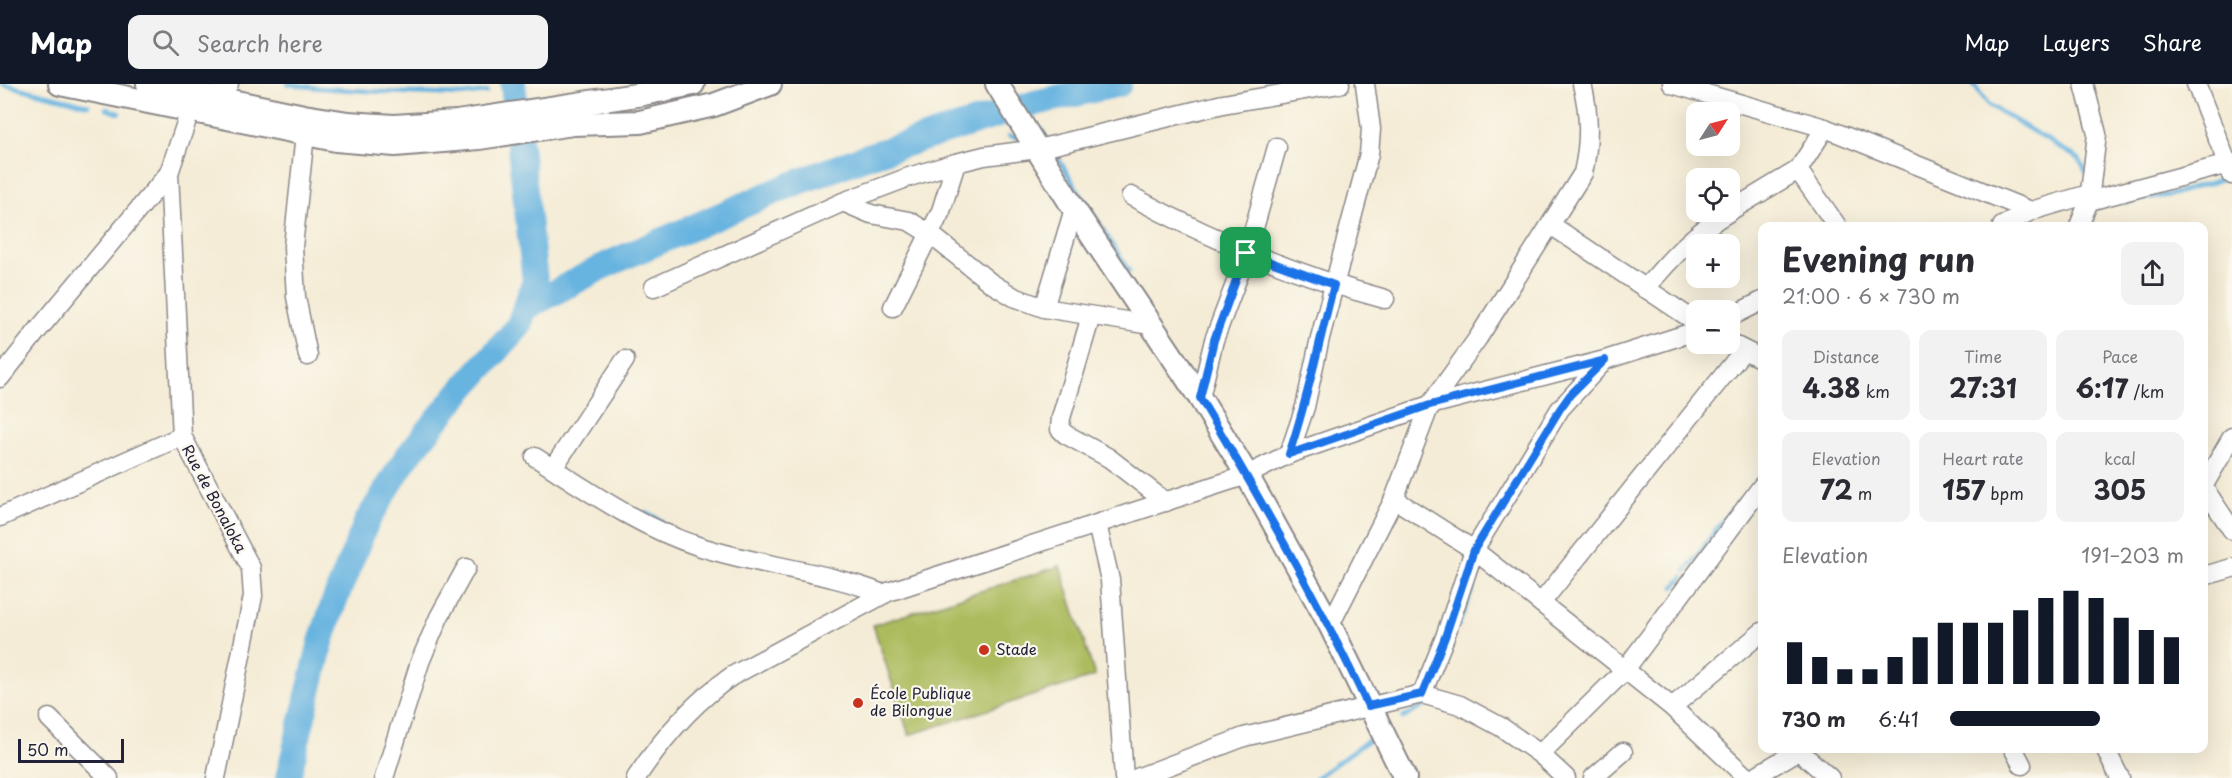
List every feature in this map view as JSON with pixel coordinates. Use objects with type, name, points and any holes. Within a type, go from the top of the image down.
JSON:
[{"type":"main road","points":[[60,84],[190,111],[221,94]]},
{"type":"main road","points":[[148,84],[221,94],[315,118],[394,126],[433,125],[477,129]]},
{"type":"main road","points":[[221,94],[305,134],[336,140],[395,145],[572,114],[643,94],[693,84]]},
{"type":"main road","points":[[572,114],[640,122],[714,105],[770,84]]},
{"type":"main road","points":[[1001,90],[1074,209],[1200,398],[1247,475],[1330,625],[1405,778]]},
{"type":"street","points":[[654,287],[843,202],[909,177],[956,163],[1033,142],[1223,104],[1340,84]]},
{"type":"street","points":[[1289,454],[1305,407],[1310,376],[1371,142],[1365,84]]},
{"type":"street","points":[[1330,625],[1394,499],[1430,405],[1478,338],[1582,173],[1588,149],[1589,124],[1582,84]]},
{"type":"street","points":[[1672,84],[1700,87],[1825,128],[2031,211]]},
{"type":"street","points":[[2080,222],[2089,197],[2097,134],[2084,84]]},
{"type":"street","points":[[2010,222],[2031,211],[2230,168],[2196,84]]},
{"type":"street","name":"Rue de Bonaloka","points":[[190,111],[169,173],[182,436],[250,568],[253,583],[216,778]]},
{"type":"street","points":[[1740,204],[1797,170],[1825,128]]},
{"type":"street","points":[[305,134],[292,247],[296,297],[308,356]]},
{"type":"street","points":[[1200,398],[1214,340],[1246,253],[1277,147]]},
{"type":"street","points":[[893,307],[941,211],[956,163]]},
{"type":"street","points":[[1797,170],[1833,222]]},
{"type":"street","points":[[0,378],[169,173]]},
{"type":"street","points":[[1131,196],[1246,253],[1334,285],[1385,299]]},
{"type":"street","points":[[843,202],[872,214],[909,222],[930,234],[991,283],[1014,297],[1044,308],[1151,326]]},
{"type":"street","points":[[1044,308],[1074,209]]},
{"type":"street","points":[[1645,289],[1673,255],[1714,222]]},
{"type":"street","points":[[1551,225],[1686,316]]},
{"type":"street","points":[[1740,311],[1758,303]]},
{"type":"street","points":[[1091,316],[1061,418],[1060,429],[1109,458],[1166,502]]},
{"type":"street","points":[[636,778],[673,729],[715,688],[732,676],[883,594],[1247,475],[1289,454],[1430,405],[1605,360],[1686,334]]},
{"type":"street","points":[[1740,349],[1758,357]]},
{"type":"street","points":[[1541,603],[1731,354]]},
{"type":"street","points":[[553,468],[625,360]]},
{"type":"street","points":[[1422,694],[1445,637],[1474,550],[1560,409],[1570,395],[1605,360]]},
{"type":"street","points":[[0,517],[182,436]]},
{"type":"street","points":[[2208,480],[2232,437]]},
{"type":"street","points":[[535,457],[614,507],[668,535],[747,560],[883,594]]},
{"type":"street","points":[[1540,754],[1624,670],[1758,491]]},
{"type":"street","points":[[2208,493],[2232,530]]},
{"type":"street","points":[[1394,499],[1474,550],[1672,707],[1747,778]]},
{"type":"street","points":[[1097,524],[1110,580],[1124,778]]},
{"type":"street","points":[[2208,575],[2232,567]]},
{"type":"street","points":[[384,778],[420,662],[439,617],[466,568]]},
{"type":"street","points":[[1672,707],[1758,635]]},
{"type":"street","points":[[1137,778],[1244,737],[1422,694],[1460,705],[1501,727],[1540,754],[1566,778]]},
{"type":"street","points":[[48,718],[109,778]]},
{"type":"street","points":[[1593,778],[1623,752]]},
{"type":"street","points":[[1752,778],[1796,753]]},
{"type":"street","points":[[1804,753],[1830,778]]},
{"type":"street","points":[[2108,753],[2120,778]]},
{"type":"green space","name":"Stade","points":[[1060,566],[1095,676],[909,735],[873,625]]},
{"type":"waterway","points":[[2,84],[88,105]]},
{"type":"waterway","points":[[288,84],[383,92]]},
{"type":"waterway","points":[[288,778],[321,642],[334,602],[367,521],[406,458],[458,394],[518,327],[535,281],[513,84]]},
{"type":"waterway","points":[[525,308],[606,265],[788,186],[865,157],[1035,103],[1119,84]]},
{"type":"waterway","points":[[1973,84],[1989,105],[2079,159],[2086,172]]},
{"type":"waterway","points":[[385,92],[462,95],[487,92]]},
{"type":"waterway","points":[[1023,98],[1030,111]]},
{"type":"waterway","points":[[106,109],[119,113]]},
{"type":"waterway","points":[[1041,129],[1048,141]]},
{"type":"waterway","points":[[1009,136],[1019,138]]},
{"type":"waterway","points":[[1054,152],[1082,197]]},
{"type":"waterway","points":[[2117,199],[2127,203],[2170,195],[2229,177]]},
{"type":"waterway","points":[[1085,201],[1129,271]]},
{"type":"waterway","points":[[1686,571],[1741,499]]},
{"type":"waterway","points":[[646,512],[662,521]]},
{"type":"waterway","points":[[1458,626],[1481,568]]},
{"type":"waterway","points":[[1674,587],[1683,577]]},
{"type":"waterway","points":[[1403,718],[1426,705],[1430,700]]},
{"type":"waterway","points":[[1316,778],[1373,737]]},
{"type":"place","name":"Stade","points":[[984,650]]},
{"type":"place","name":"École Publique de Bilongue","points":[[858,703]]},
{"type":"route","points":[[1246,253],[1334,285],[1310,376],[1305,407],[1289,454],[1430,405],[1605,360],[1570,395],[1560,409],[1474,550],[1445,637],[1422,694],[1368,706],[1330,625],[1247,475],[1200,398],[1214,340],[1246,253]]}]
